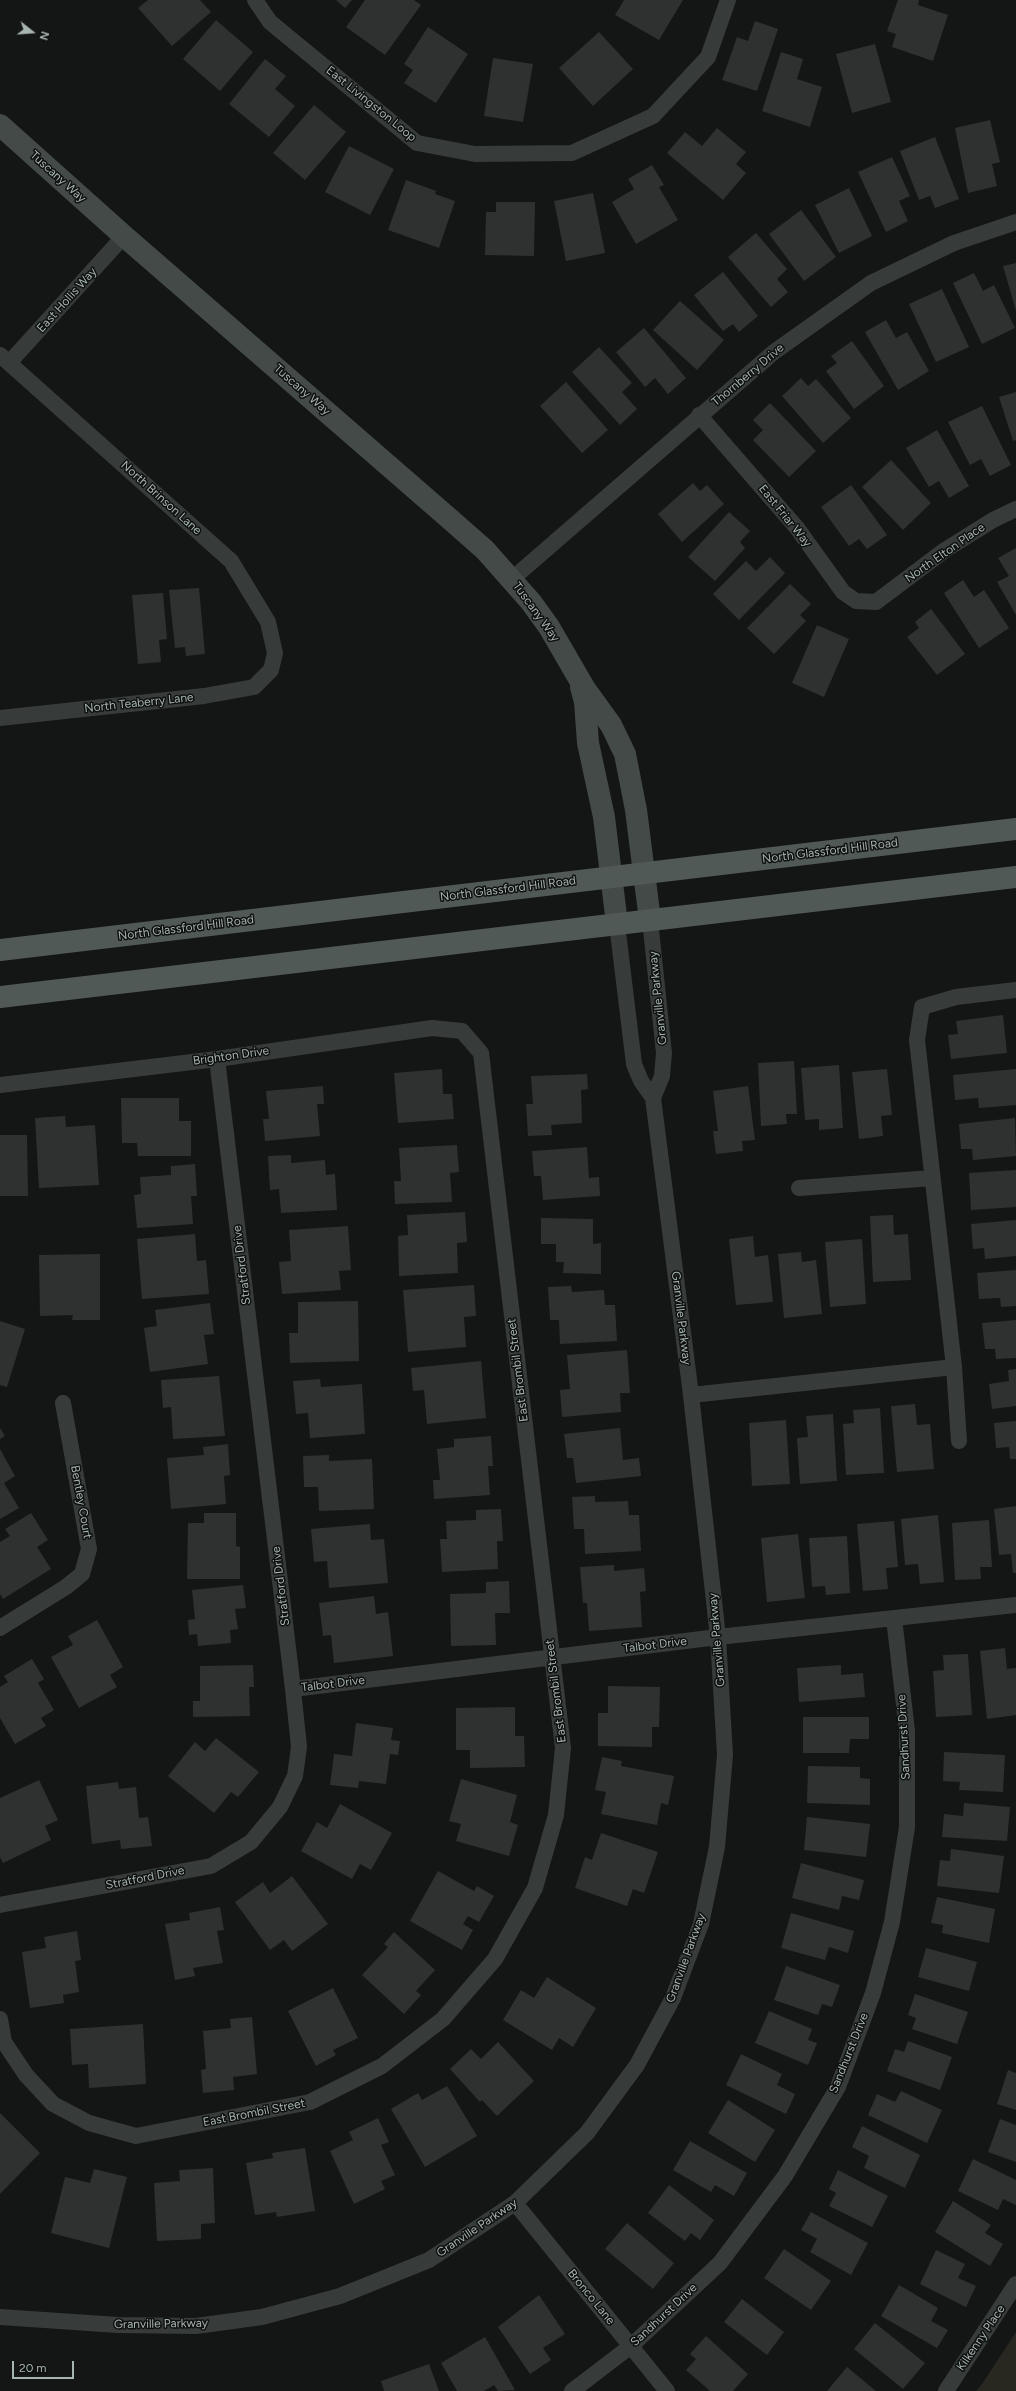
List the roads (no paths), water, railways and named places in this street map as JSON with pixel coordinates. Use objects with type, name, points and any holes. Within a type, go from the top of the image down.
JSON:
[{"type":"main road","name":"North Glassford Hill Road","points":[[0,950],[1016,829]]},
{"type":"main road","points":[[0,997],[1016,877]]},
{"type":"street","name":"East Livingston Loop","points":[[255,0],[270,22],[417,143],[475,154],[572,152],[653,116],[708,57],[728,0]]},
{"type":"street","name":"Tuscany Way","points":[[0,125],[124,236],[451,520],[512,579],[549,627],[578,678],[611,725],[625,754],[636,810],[650,920]]},
{"type":"street","name":"Thornberry Drive","points":[[512,579],[774,352],[871,283],[954,243],[1016,222]]},
{"type":"street","name":"East Hollis Way","points":[[5,359],[124,236]]},
{"type":"street","name":"North Brinson Lane","points":[[5,359],[231,561],[268,622],[275,653],[271,670]]},
{"type":"street","name":"East Friar Way","points":[[699,416],[797,528],[843,592],[856,601],[876,602]]},
{"type":"street","name":"North Elton Place","points":[[876,602],[945,550],[993,520],[1016,509]]},
{"type":"street","name":"North Teaberry Lane","points":[[0,718],[204,696],[254,687],[271,670]]},
{"type":"street","name":"Tuscany Way","points":[[578,678],[585,702],[588,743],[600,795],[617,924]]},
{"type":"street","name":"Granville Parkway","points":[[650,920],[664,1053],[662,1076],[653,1098]]},
{"type":"street","name":"Granville Parkway","points":[[0,2317],[118,2325],[196,2326],[262,2318],[340,2296],[429,2260],[515,2204],[587,2133],[638,2065],[673,1998],[701,1924],[717,1847],[726,1755],[718,1637],[691,1395],[653,1098],[641,1081],[634,1064],[617,924]]},
{"type":"street","points":[[959,1441],[954,1367],[917,1040],[922,1007],[956,996],[1016,990]]},
{"type":"street","name":"Brighton Drive","points":[[0,1085],[217,1059],[432,1028],[462,1030]]},
{"type":"street","name":"East Brombil Street","points":[[0,2019],[4,2042],[26,2075],[53,2104],[89,2123],[136,2136],[310,2102],[382,2066],[443,2019],[495,1959],[535,1888],[556,1815],[563,1748],[481,1053],[462,1030]]},
{"type":"street","name":"Stratford Drive","points":[[0,1906],[211,1866],[251,1842],[280,1807],[295,1776],[300,1747],[217,1059]]},
{"type":"street","points":[[799,1188],[932,1178]]},
{"type":"street","points":[[691,1395],[954,1367]]},
{"type":"street","name":"Bentley Court","points":[[0,1628],[66,1587],[82,1574],[89,1549],[63,1403]]},
{"type":"street","name":"Talbot Drive","points":[[293,1689],[718,1637],[1016,1605]]},
{"type":"street","name":"Sandhurst Drive","points":[[572,2391],[631,2346],[720,2263],[785,2176],[838,2088],[873,1993],[892,1922],[907,1827],[906,1731],[894,1618]]},
{"type":"street","name":"Bronco Lane","points":[[515,2204],[667,2391]]},
{"type":"street","name":"Kilkenny Place","points":[[946,2391],[1016,2284]]}]
